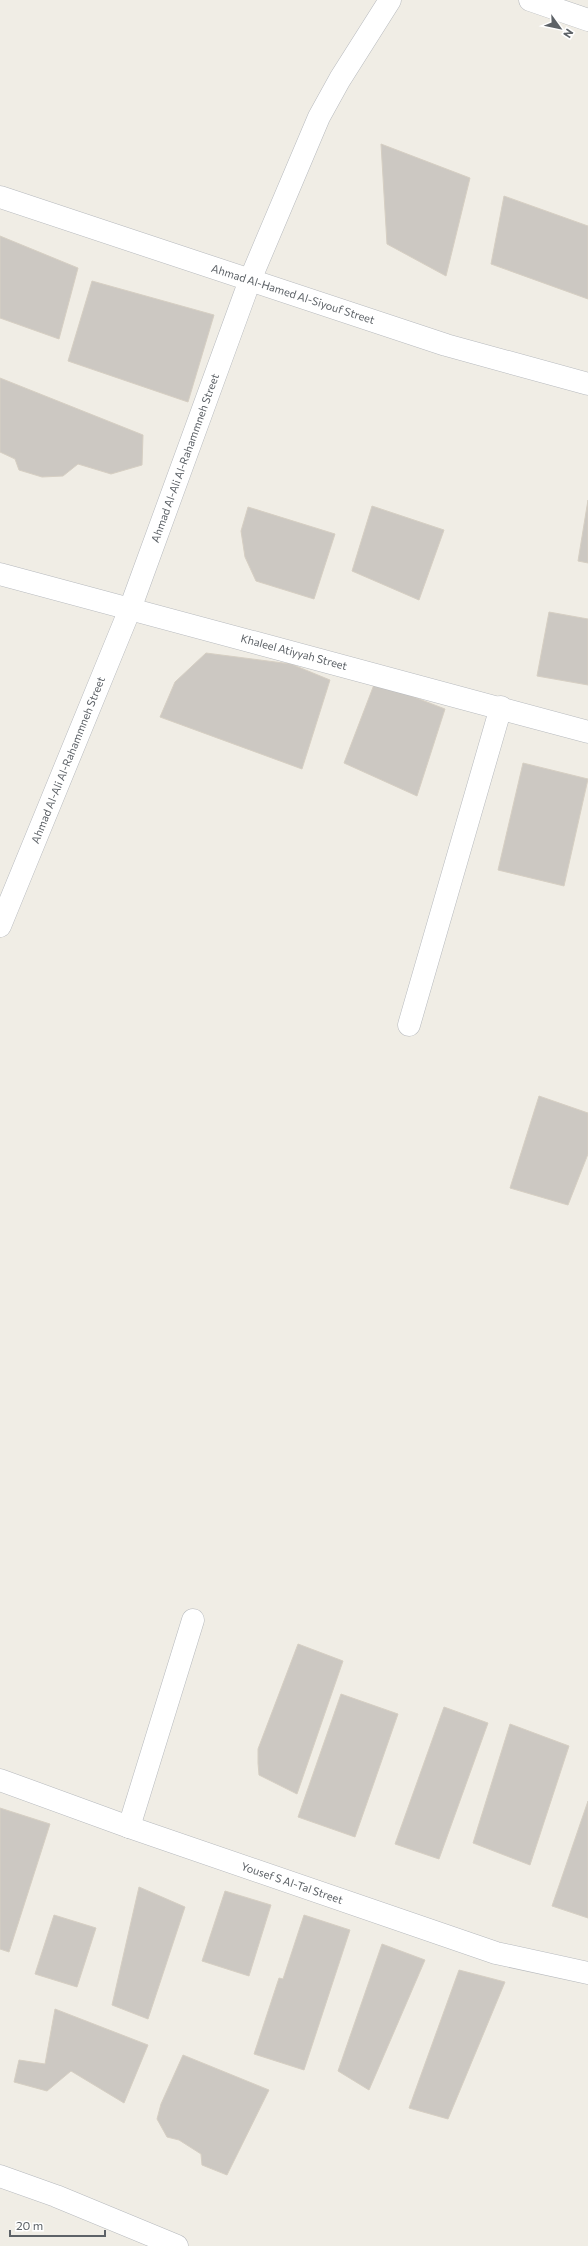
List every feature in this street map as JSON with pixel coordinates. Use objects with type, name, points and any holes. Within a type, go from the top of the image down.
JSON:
[{"type":"street","name":"Ahmad Al-Ali Al-Rahammneh Street","points":[[0,926],[130,609],[250,280],[319,117],[340,79],[390,0]]},
{"type":"street","points":[[530,0],[588,20]]},
{"type":"street","name":"Ahmad Al-Hamed Al-Siyouf Street","points":[[0,197],[446,345],[588,384]]},
{"type":"street","name":"Khaleel Atiyyah Street","points":[[0,574],[501,707],[588,732]]},
{"type":"street","points":[[408,1025],[501,707]]},
{"type":"street","points":[[129,1827],[193,1620]]},
{"type":"street","name":"Yousef S Al-Tal Street","points":[[0,1780],[129,1827],[496,1953],[588,1972]]},
{"type":"street","points":[[0,2176],[56,2196],[142,2233],[177,2246]]},
{"type":"building","points":[[381,144],[470,178],[446,276],[387,244]]},
{"type":"building","points":[[504,196],[588,226],[588,299],[491,264]]},
{"type":"building","points":[[0,236],[78,268],[59,339],[0,318]]},
{"type":"building","points":[[92,281],[214,315],[188,402],[68,361]]},
{"type":"building","points":[[0,378],[143,435],[142,465],[111,474],[78,464],[63,476],[42,477],[19,470],[15,459],[0,452]]},
{"type":"building","points":[[588,500],[588,563],[578,561]]},
{"type":"building","points":[[372,506],[444,530],[419,600],[352,571]]},
{"type":"building","points":[[248,507],[335,534],[314,599],[256,581],[245,557],[241,531]]},
{"type":"building","points":[[549,612],[588,619],[588,685],[537,676]]},
{"type":"building","points":[[206,653],[291,664],[330,680],[302,769],[160,717],[175,682]]},
{"type":"building","points":[[375,682],[445,709],[417,796],[344,763]]},
{"type":"building","points":[[523,763],[588,779],[564,886],[498,870]]},
{"type":"building","points":[[539,1096],[588,1113],[588,1154],[568,1205],[510,1188]]},
{"type":"building","points":[[298,1644],[343,1661],[297,1794],[259,1775],[258,1749]]},
{"type":"building","points":[[341,1694],[398,1714],[355,1837],[298,1817]]},
{"type":"building","points":[[444,1707],[488,1723],[439,1859],[395,1844]]},
{"type":"building","points":[[510,1724],[569,1746],[530,1865],[473,1843]]},
{"type":"building","points":[[588,1801],[588,1918],[552,1906]]},
{"type":"building","points":[[0,1808],[50,1824],[9,1952],[0,1949]]},
{"type":"building","points":[[139,1887],[185,1907],[148,2019],[112,2005]]},
{"type":"building","points":[[225,1891],[271,1905],[249,1976],[202,1961]]},
{"type":"building","points":[[54,1915],[96,1928],[77,1987],[35,1974]]},
{"type":"building","points":[[304,1915],[350,1930],[304,2070],[254,2054],[279,1978],[283,1979]]},
{"type":"building","points":[[382,1944],[425,1960],[369,2090],[338,2071]]},
{"type":"building","points":[[459,1970],[505,1982],[448,2119],[409,2108]]},
{"type":"building","points":[[55,2009],[148,2045],[124,2103],[71,2071],[47,2091],[14,2082],[19,2060],[45,2064]]},
{"type":"building","points":[[183,2055],[269,2090],[227,2175],[202,2165],[201,2154],[179,2140],[167,2137],[157,2119],[161,2104]]}]
